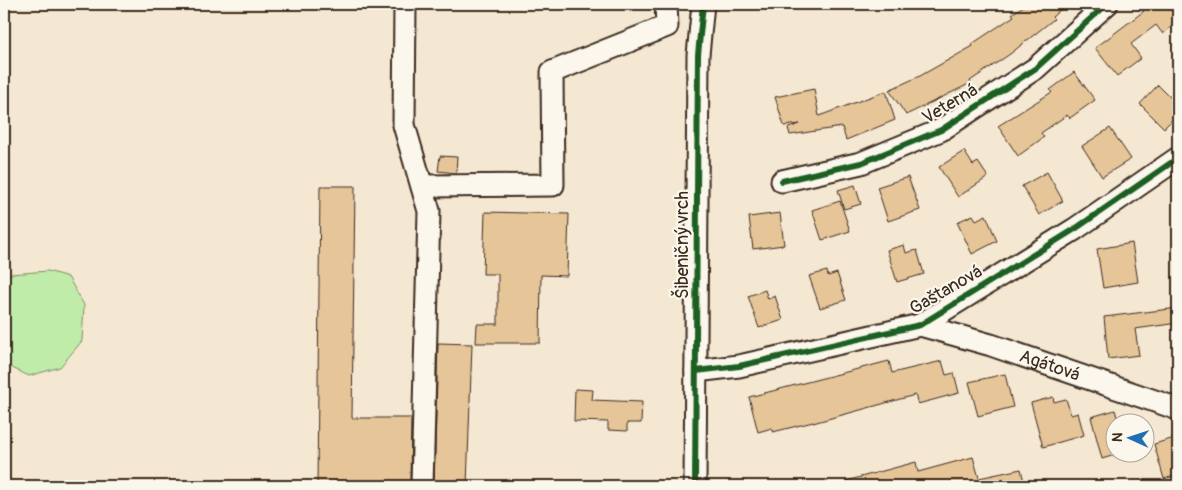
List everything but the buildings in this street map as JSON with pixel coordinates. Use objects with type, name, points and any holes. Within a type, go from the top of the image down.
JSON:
[{"type":"street","points":[[405,4],[404,125],[429,211],[422,486]]},
{"type":"street","points":[[422,186],[553,185],[552,72],[667,26],[666,4]]},
{"type":"street","name":"Šibeničný vrch","points":[[695,486],[698,55],[703,4]]},
{"type":"street","name":"Veterná","points":[[782,181],[861,162],[941,130],[1036,68],[1107,4]]},
{"type":"street","name":"Gaštanová","points":[[696,371],[739,366],[920,325],[1075,229],[1178,158]]},
{"type":"street","name":"Agátová","points":[[920,325],[1174,402]]},
{"type":"green space","points":[[48,271],[68,277],[84,305],[82,341],[60,367],[29,376],[4,364],[4,280],[10,274]]},
{"type":"cycle path","points":[[695,486],[698,55],[703,4]]},
{"type":"cycle path","points":[[782,181],[861,163],[941,130],[1036,68],[1107,4]]},
{"type":"cycle path","points":[[696,371],[739,366],[920,325],[1075,229],[1178,158]]}]
